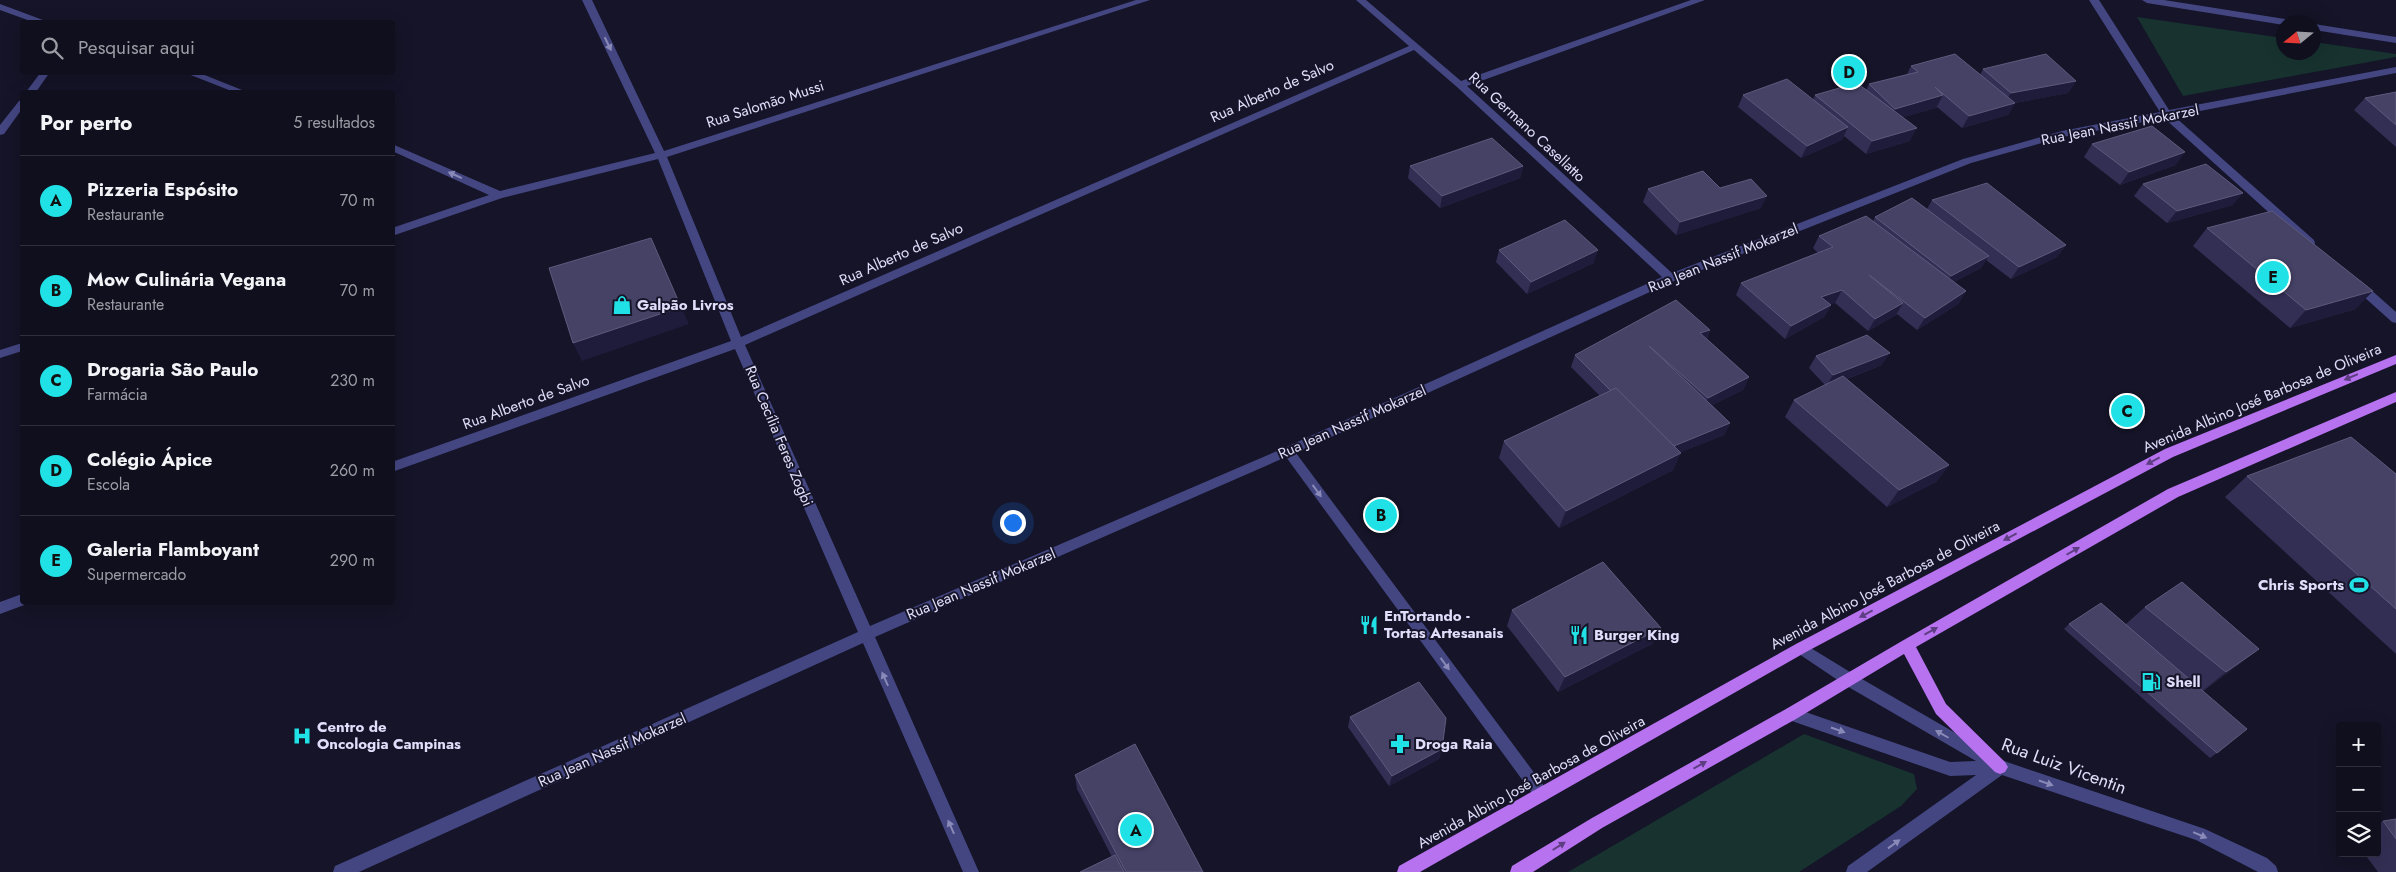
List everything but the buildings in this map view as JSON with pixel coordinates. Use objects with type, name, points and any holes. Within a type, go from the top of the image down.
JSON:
[{"type":"main road","name":"Avenida Albino José Barbosa de Oliveira","points":[[1405,872],[1801,648],[2168,453],[2396,359]]},
{"type":"main road","points":[[1518,872],[1597,823],[1792,714],[1907,645],[2173,493],[2396,397]]},
{"type":"main road","points":[[1907,645],[1942,708],[2000,767]]},
{"type":"street","name":"Rua Cecília Feres Zogbi","points":[[587,0],[661,155],[738,343],[971,872]]},
{"type":"street","name":"Rua Salomão Mussi","points":[[395,231],[499,195],[661,155],[1145,0]]},
{"type":"street","name":"Rua Germano Casellatto","points":[[1362,0],[1460,85],[1670,278]]},
{"type":"street","points":[[1460,85],[1700,0]]},
{"type":"street","points":[[2094,0],[2167,115],[2322,254]]},
{"type":"street","points":[[2147,0],[2276,21]]},
{"type":"street","points":[[0,8],[34,20]]},
{"type":"street","points":[[2321,28],[2396,40]]},
{"type":"street","name":"Rua Alberto de Salvo","points":[[395,466],[738,343],[1414,47]]},
{"type":"street","name":"Rua Jean Nassif Mokarzel","points":[[341,872],[865,635],[1288,452],[1670,278],[1967,162],[2062,134],[2396,70]]},
{"type":"street","points":[[32,90],[44,75]]},
{"type":"street","points":[[195,75],[236,90]]},
{"type":"street","points":[[0,132],[20,106]]},
{"type":"street","points":[[395,148],[499,195]]},
{"type":"street","points":[[2352,280],[2396,319]]},
{"type":"street","points":[[0,354],[20,348]]},
{"type":"street","points":[[1288,452],[1542,795]]},
{"type":"street","points":[[0,608],[20,601]]},
{"type":"street","name":"Rua Luiz Vicentin","points":[[1801,648],[1850,680],[2000,767],[2199,834],[2261,864],[2270,872]]},
{"type":"street","points":[[1792,714],[1950,769],[2000,767]]},
{"type":"street","points":[[1854,872],[2000,767]]},
{"type":"green space","points":[[2137,17],[2276,37],[2276,60],[2321,60],[2321,43],[2396,54],[2396,57],[2183,96]]},
{"type":"green space","points":[[1804,734],[1914,774],[1917,789],[1901,806],[1799,872],[1568,872]]},
{"type":"place","name":"Colégio Ápice","points":[[1849,72]]},
{"type":"place","name":"Galeria Flamboyant","points":[[2273,277]]},
{"type":"place","name":"Galpão Livros","points":[[622,305]]},
{"type":"place","name":"Drogaria São Paulo","points":[[2127,411]]},
{"type":"place","name":"Mow Culinária Vegana","points":[[1381,515]]},
{"type":"place","name":"Chris Sports","points":[[2359,585]]},
{"type":"place","name":"EnTortando - Tortas Artesanais","points":[[1369,625]]},
{"type":"place","name":"Burger King","points":[[1579,635]]},
{"type":"place","name":"Shell","points":[[2151,682]]},
{"type":"place","name":"Centro de Oncologia Campinas","points":[[302,736]]},
{"type":"place","name":"Droga Raia","points":[[1400,744]]},
{"type":"place","name":"Pizzeria Espósito","points":[[1136,830]]}]
